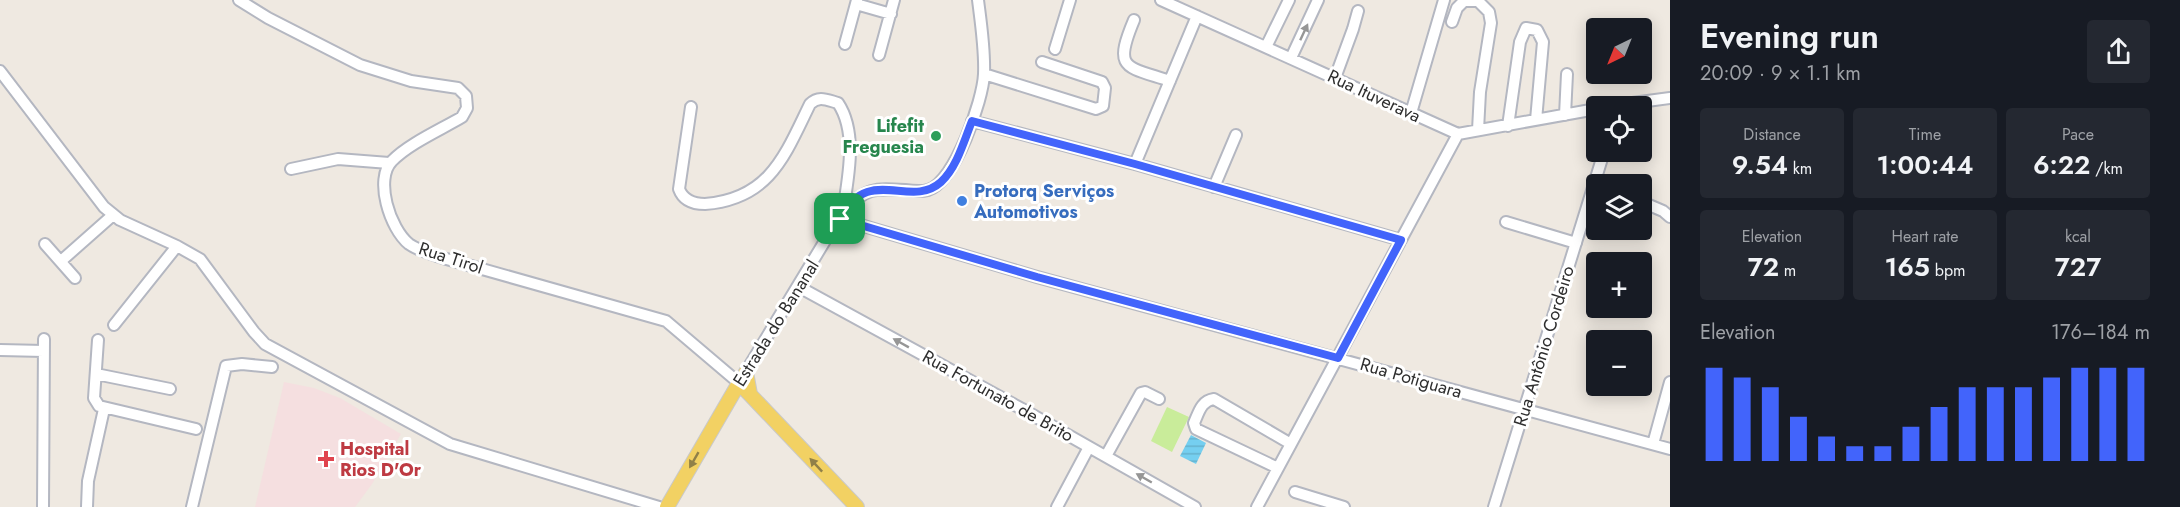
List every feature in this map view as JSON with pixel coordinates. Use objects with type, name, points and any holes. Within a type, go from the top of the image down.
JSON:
[{"type":"main road","points":[[743,377],[750,394],[856,507]]},
{"type":"main road","name":"Estrada do Bananal","points":[[667,507],[743,377]]},
{"type":"main road","points":[[722,413],[740,401],[761,406]]},
{"type":"street","points":[[239,0],[268,18],[360,65],[389,76],[449,86],[462,92],[467,102],[462,117],[404,151],[389,163],[338,159],[291,169]]},
{"type":"street","points":[[879,55],[894,0]]},
{"type":"street","name":"Estrada do Bananal","points":[[743,377],[842,215],[861,194],[880,189],[918,191],[933,188],[951,170],[981,95],[984,53],[978,0]]},
{"type":"street","points":[[1055,49],[1070,0]]},
{"type":"street","name":"Rua Ituverava","points":[[1161,0],[1458,134]]},
{"type":"street","points":[[1266,47],[1289,0]]},
{"type":"street","points":[[1411,113],[1444,0]]},
{"type":"street","points":[[1452,22],[1456,8],[1464,1],[1478,1],[1489,12],[1491,23],[1480,92],[1478,130]]},
{"type":"street","points":[[845,44],[857,2],[891,14]]},
{"type":"street","points":[[1292,58],[1313,2]]},
{"type":"street","points":[[1335,78],[1358,11]]},
{"type":"street","points":[[1135,164],[1197,16]]},
{"type":"street","points":[[1134,20],[1125,42],[1124,59],[1128,65],[1138,70],[1170,81]]},
{"type":"street","points":[[1508,126],[1520,42],[1526,28],[1537,30],[1543,42],[1536,120]]},
{"type":"street","points":[[984,74],[1096,109],[1103,106],[1105,88],[1102,82],[1042,62]]},
{"type":"street","points":[[0,71],[113,215],[200,259],[265,344],[450,444],[659,507]]},
{"type":"street","points":[[1565,115],[1567,74]]},
{"type":"street","points":[[691,107],[679,189],[682,196],[690,202],[700,204],[730,199],[760,183],[783,160],[810,104],[819,98],[838,103],[846,117],[849,141],[842,215]]},
{"type":"street","points":[[1652,101],[1670,98]]},
{"type":"street","points":[[1257,507],[1458,134],[1586,111]]},
{"type":"street","points":[[972,121],[1135,164],[1401,240]]},
{"type":"street","points":[[1214,187],[1236,135]]},
{"type":"street","name":"Rua Antônio Cordeiro","points":[[1494,507],[1601,162]]},
{"type":"street","name":"Rua Tirol","points":[[389,163],[385,179],[387,207],[396,227],[409,243],[443,258],[666,321],[743,377]]},
{"type":"street","points":[[1652,206],[1670,217]]},
{"type":"street","points":[[61,261],[113,215]]},
{"type":"street","name":"Rua Potiguara","points":[[842,215],[1037,277],[1670,449]]},
{"type":"street","points":[[1506,222],[1576,243]]},
{"type":"street","points":[[45,244],[75,278]]},
{"type":"street","points":[[114,325],[177,246]]},
{"type":"street","name":"Rua Fortunato de Brito","points":[[799,287],[1195,507]]},
{"type":"street","points":[[43,507],[44,339]]},
{"type":"street","points":[[98,340],[94,398],[99,406],[196,429]]},
{"type":"street","points":[[0,350],[44,351]]},
{"type":"street","points":[[192,507],[226,366],[242,364],[272,367]]},
{"type":"street","points":[[96,374],[170,389]]},
{"type":"street","points":[[1653,444],[1670,382]]},
{"type":"street","points":[[1106,456],[1141,393],[1145,392],[1159,399]]},
{"type":"street","points":[[1278,468],[1196,429],[1194,423],[1200,409],[1205,402],[1214,399],[1291,444]]},
{"type":"street","points":[[87,507],[88,482],[104,409]]},
{"type":"street","points":[[1057,507],[1089,447]]},
{"type":"street","points":[[1295,492],[1344,507]]},
{"type":"shaded area","name":"Hospital Rios D'Or","points":[[284,382],[314,388],[340,398],[401,434],[372,484],[355,507],[255,507]]},
{"type":"green space","points":[[1167,407],[1189,417],[1172,452],[1151,441]]},
{"type":"water","points":[[1191,435],[1206,443],[1196,464],[1180,456]]},
{"type":"place","name":"Lifefit Freguesia","points":[[936,136]]},
{"type":"place","name":"Protorq Serviços Automotivos","points":[[962,201]]},
{"type":"place","name":"Hospital Rios D'Or","points":[[326,459]]},
{"type":"route","points":[[972,121],[1135,164],[1401,240],[1338,358],[1037,277],[840,219],[843,211],[861,194],[870,190],[926,191],[940,183],[951,170],[972,121]]}]
